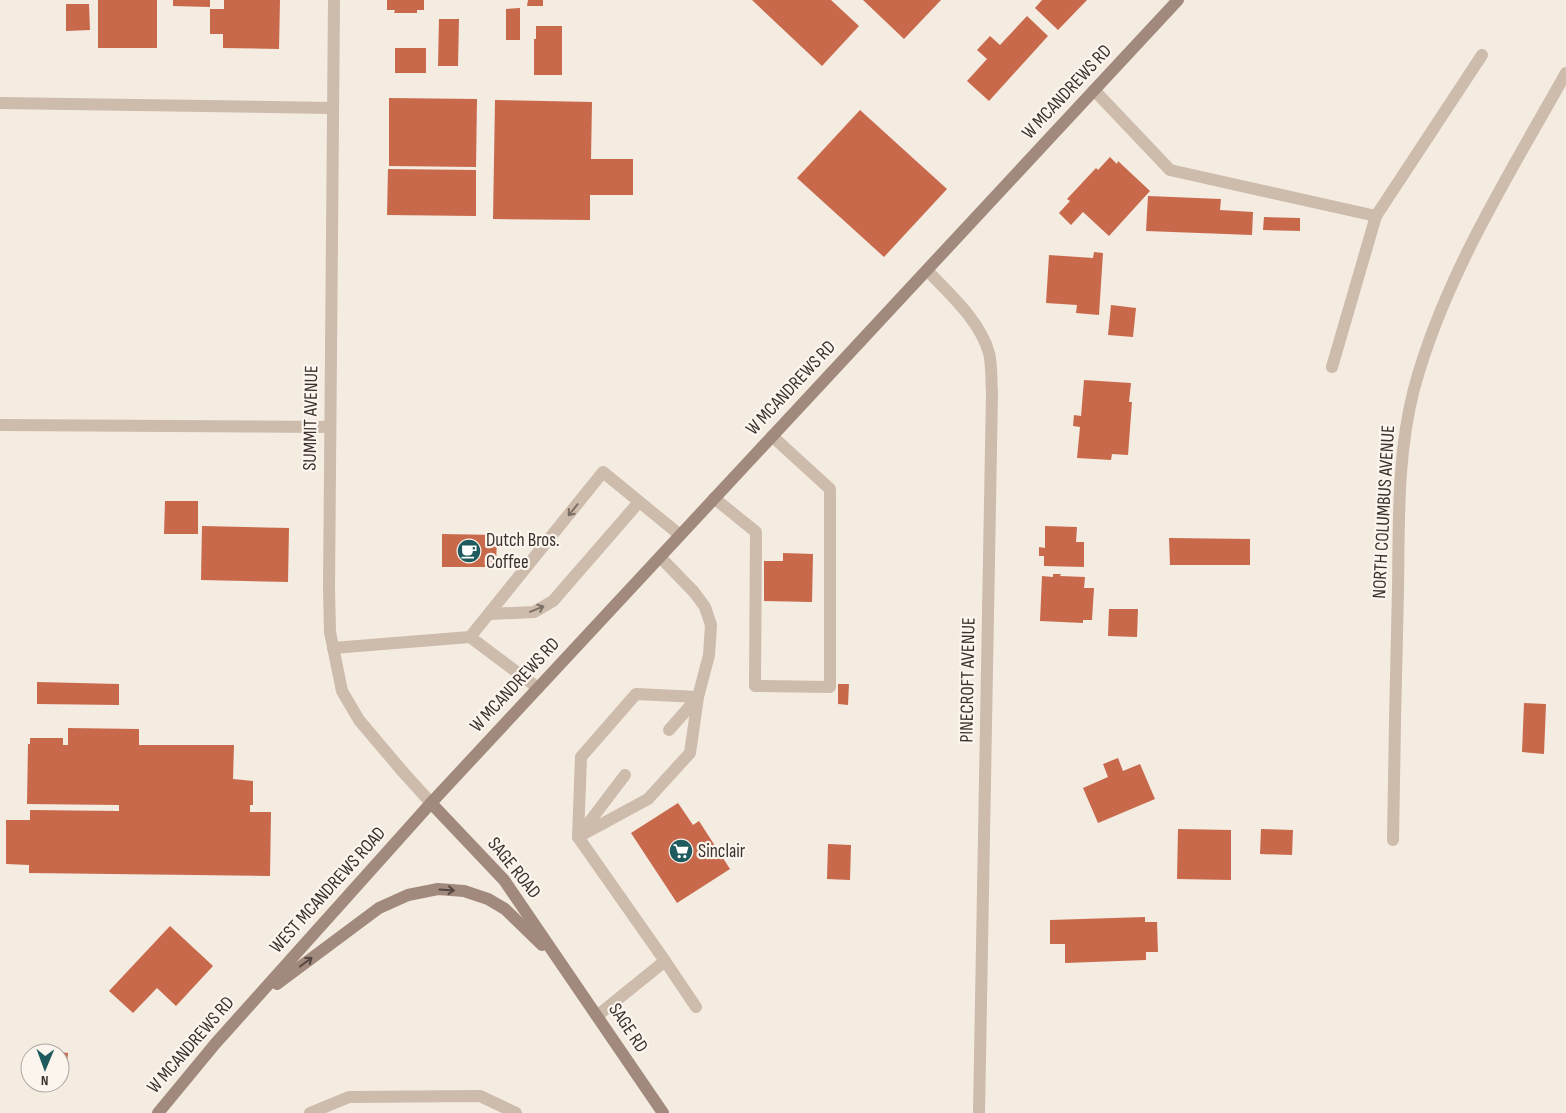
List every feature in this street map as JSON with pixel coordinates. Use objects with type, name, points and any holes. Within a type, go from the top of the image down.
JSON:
[{"type":"main road","name":"W MCANDREWS RD","points":[[431,803],[1178,0]]},
{"type":"main road","name":"SAGE ROAD","points":[[431,803],[504,880],[561,963]]},
{"type":"main road","name":"WEST MCANDREWS ROAD","points":[[253,1002],[431,803]]},
{"type":"main road","points":[[253,1002],[378,908],[408,895],[438,889],[464,891],[488,899],[505,909],[561,963]]},
{"type":"main road","name":"SAGE RD","points":[[561,963],[663,1113]]},
{"type":"main road","name":"W MCANDREWS RD","points":[[160,1111],[214,1044],[253,1002]]},
{"type":"main road","points":[[149,1113],[160,1111]]},
{"type":"street","name":"SUMMIT AVENUE","points":[[334,0],[330,632],[342,691],[359,720],[431,803]]},
{"type":"street","points":[[1332,367],[1376,216],[1482,55]]},
{"type":"street","name":"NORTH COLUMBUS AVENUE","points":[[1393,840],[1400,500],[1405,433],[1414,389],[1431,333],[1472,242],[1566,73]]},
{"type":"street","points":[[1094,90],[1170,170],[1376,216]]},
{"type":"street","points":[[0,103],[333,108]]},
{"type":"street","name":"PINECROFT AVENUE","points":[[926,270],[963,310],[979,331],[989,354],[992,392],[979,1113]]},
{"type":"street","points":[[0,426],[330,427]]},
{"type":"street","points":[[714,498],[756,532],[755,686],[830,687],[830,489],[772,436]]},
{"type":"street","points":[[470,637],[604,472],[680,535]]},
{"type":"street","points":[[489,614],[534,612],[554,601],[639,502]]},
{"type":"street","points":[[578,837],[648,799],[690,753],[698,697],[709,655],[711,625],[705,607],[694,592],[660,557]]},
{"type":"street","points":[[333,648],[470,637],[538,688]]},
{"type":"street","points":[[696,1007],[578,837],[581,757],[636,694],[698,697]]},
{"type":"street","points":[[669,730],[698,697]]},
{"type":"street","points":[[578,837],[625,775]]},
{"type":"street","points":[[597,1016],[665,961]]},
{"type":"street","points":[[310,1113],[349,1097],[480,1096],[516,1113]]},
{"type":"building","points":[[98,0],[157,0],[157,48],[98,48]]},
{"type":"building","points":[[173,0],[210,0],[210,7],[173,6]]},
{"type":"building","points":[[224,0],[280,0],[279,49],[223,48],[223,34],[210,34],[210,9],[224,9]]},
{"type":"building","points":[[387,0],[424,0],[424,10],[417,10],[417,13],[394,13],[395,10],[387,10]]},
{"type":"building","points":[[528,0],[543,0],[543,6],[527,6]]},
{"type":"building","points":[[752,0],[831,0],[859,26],[822,66]]},
{"type":"building","points":[[863,0],[941,0],[904,39]]},
{"type":"building","points":[[1042,0],[1087,0],[1058,30],[1035,8]]},
{"type":"building","points":[[66,4],[89,4],[90,30],[66,31]]},
{"type":"building","points":[[520,8],[520,40],[506,40],[506,9]]},
{"type":"building","points":[[1027,16],[1048,36],[989,101],[967,81],[987,59],[977,50],[990,36],[1000,45]]},
{"type":"building","points":[[439,19],[459,19],[458,66],[438,66]]},
{"type":"building","points":[[536,26],[562,26],[562,75],[534,75]]},
{"type":"building","points":[[395,48],[426,48],[426,73],[395,73]]},
{"type":"building","points":[[389,98],[477,99],[476,167],[389,166]]},
{"type":"building","points":[[495,100],[592,102],[591,159],[633,159],[633,195],[590,195],[590,220],[493,219]]},
{"type":"building","points":[[860,110],[947,189],[884,257],[797,178]]},
{"type":"building","points":[[1110,157],[1117,164],[1118,161],[1150,191],[1109,236],[1083,212],[1071,225],[1059,213],[1070,201],[1067,199],[1096,168],[1098,170]]},
{"type":"building","points":[[388,169],[476,170],[476,216],[387,215]]},
{"type":"building","points":[[1148,196],[1221,199],[1220,210],[1253,212],[1252,235],[1146,231]]},
{"type":"building","points":[[1264,217],[1300,218],[1300,231],[1263,230]]},
{"type":"building","points":[[1094,252],[1103,253],[1099,315],[1076,313],[1077,305],[1046,303],[1049,255],[1093,258]]},
{"type":"building","points":[[1111,305],[1136,308],[1133,337],[1108,335]]},
{"type":"building","points":[[1084,380],[1131,383],[1129,402],[1132,402],[1128,455],[1112,454],[1111,460],[1077,458],[1080,427],[1073,426],[1074,415],[1081,416]]},
{"type":"building","points":[[165,501],[198,501],[198,534],[164,534]]},
{"type":"building","points":[[202,526],[289,528],[288,582],[201,580]]},
{"type":"building","points":[[1045,526],[1077,527],[1076,542],[1084,542],[1084,567],[1044,566],[1044,556],[1039,556],[1039,547],[1045,548]]},
{"type":"building","name":"Dutch Bros. Coffee","points":[[442,534],[497,535],[496,567],[442,567]]},
{"type":"building","points":[[1169,538],[1250,539],[1250,565],[1170,565]]},
{"type":"building","points":[[783,553],[813,554],[812,602],[764,601],[764,561],[783,561]]},
{"type":"building","points":[[1053,574],[1085,577],[1084,588],[1094,588],[1092,620],[1083,620],[1083,623],[1040,621],[1042,576],[1053,577]]},
{"type":"building","points":[[1109,609],[1138,609],[1137,637],[1108,636]]},
{"type":"building","points":[[37,682],[119,684],[119,705],[37,704]]},
{"type":"building","points":[[838,684],[849,684],[848,705],[838,704]]},
{"type":"building","points":[[1524,703],[1546,704],[1544,754],[1522,752]]},
{"type":"building","points":[[68,728],[139,729],[139,745],[234,745],[233,779],[253,781],[253,805],[250,805],[250,812],[271,812],[270,876],[29,873],[29,865],[6,864],[6,820],[30,820],[30,810],[119,811],[119,805],[27,804],[28,744],[30,744],[30,738],[63,738],[63,745],[68,745]]},
{"type":"building","points":[[1118,758],[1123,771],[1140,764],[1155,799],[1098,823],[1083,788],[1108,777],[1103,764]]},
{"type":"building","name":"Sinclair","points":[[678,803],[693,825],[699,821],[730,869],[677,903],[631,833]]},
{"type":"building","points":[[1178,829],[1231,830],[1231,880],[1177,879]]},
{"type":"building","points":[[1261,829],[1293,830],[1292,855],[1260,854]]},
{"type":"building","points":[[828,844],[851,845],[850,880],[827,879]]},
{"type":"building","points":[[1145,917],[1145,922],[1157,922],[1158,952],[1146,952],[1146,960],[1065,963],[1065,944],[1050,944],[1050,920]]},
{"type":"building","points":[[170,926],[213,966],[176,1006],[157,988],[133,1013],[109,991]]},
{"type":"place","name":"Dutch Bros. Coffee","points":[[469,551]]},
{"type":"place","name":"Sinclair","points":[[681,851]]}]
